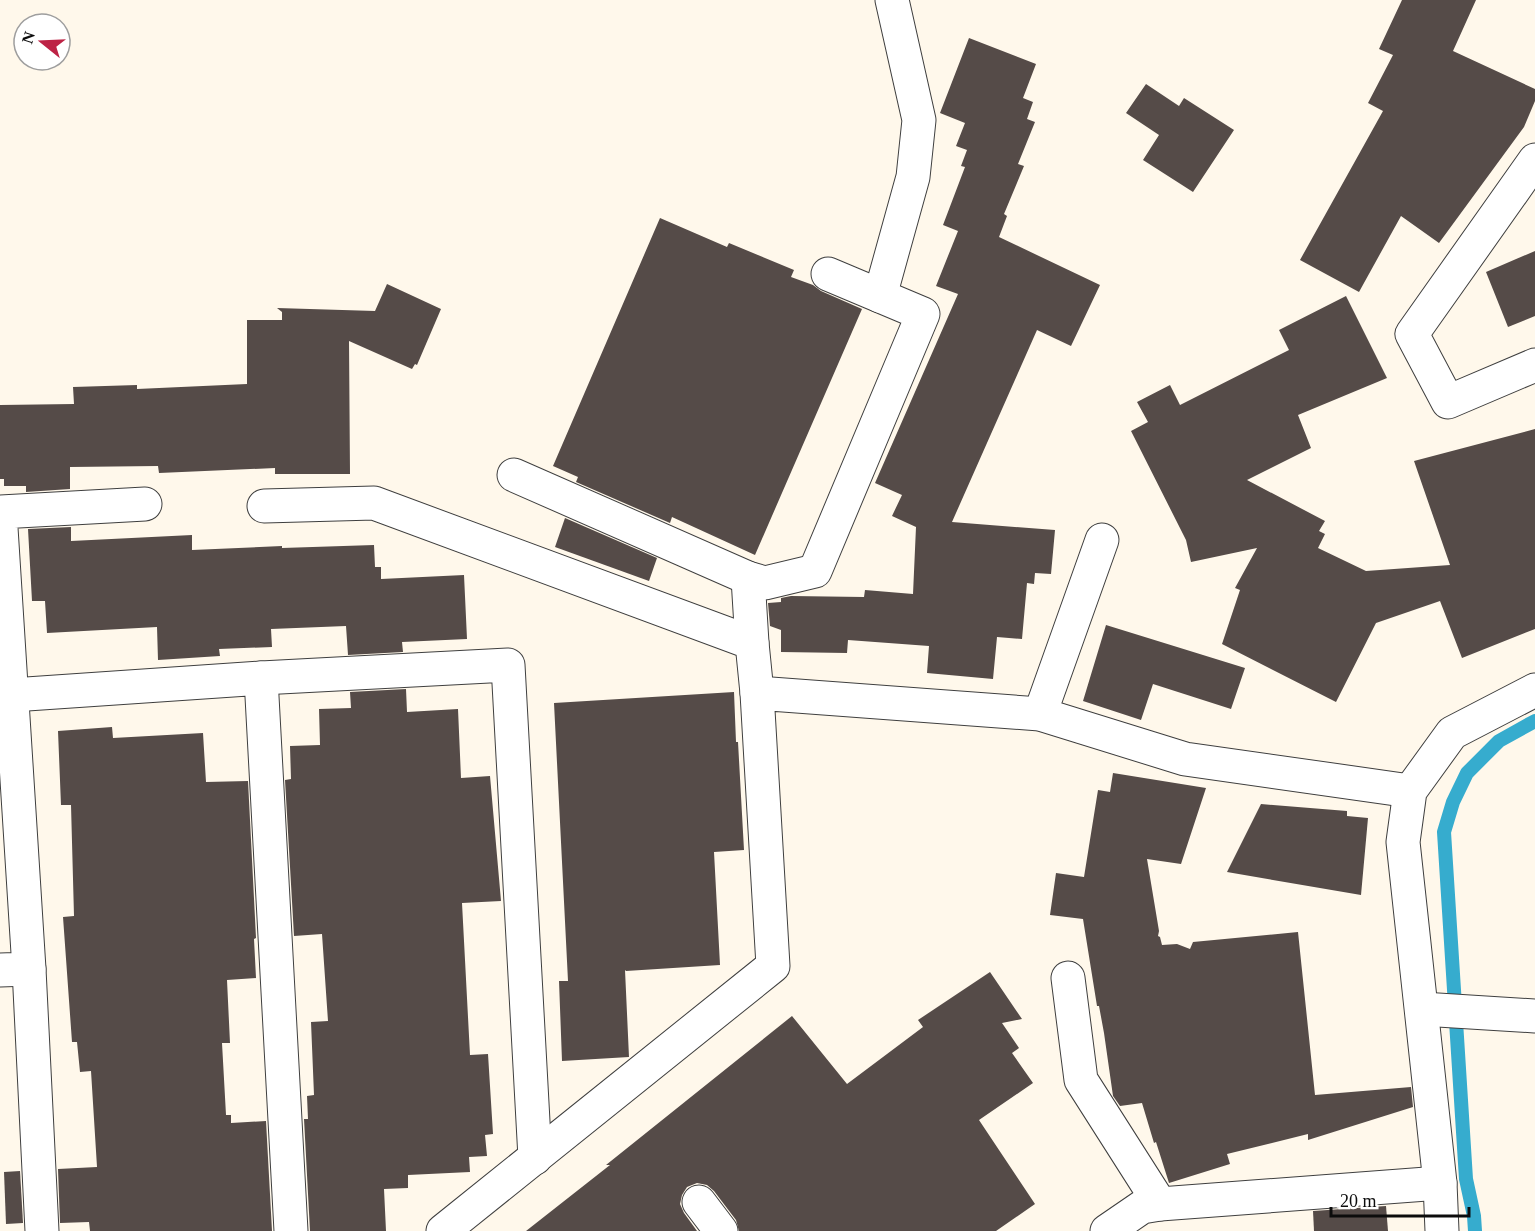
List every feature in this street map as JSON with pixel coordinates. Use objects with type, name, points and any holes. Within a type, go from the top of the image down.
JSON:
[{"type":"street","points":[[880,296],[913,177],[919,120],[892,0]]},
{"type":"street","points":[[1535,160],[1412,334],[1448,402],[1535,365]]},
{"type":"street","points":[[514,475],[748,578],[765,583],[815,571],[923,314],[828,274]]},
{"type":"street","points":[[264,506],[374,503],[752,643]]},
{"type":"street","points":[[42,1231],[14,970],[12,695],[0,512],[145,504]]},
{"type":"street","points":[[1040,714],[1102,540]]},
{"type":"street","points":[[443,1231],[773,966],[748,578]]},
{"type":"street","points":[[12,695],[507,664],[535,1158]]},
{"type":"street","points":[[261,678],[291,1231]]},
{"type":"street","points":[[1442,1231],[1430,1010],[1403,842],[1410,791],[1452,733],[1535,690]]},
{"type":"street","points":[[757,693],[1040,714],[1185,759],[1410,791]]},
{"type":"street","points":[[1068,978],[1081,1080],[1160,1204]]},
{"type":"street","points":[[1430,1010],[1535,1016]]},
{"type":"street","points":[[1107,1231],[1142,1207],[1160,1204],[1440,1183]]},
{"type":"street","points":[[699,1202],[721,1231]]},
{"type":"building","points":[[1402,0],[1476,0],[1453,51],[1535,89],[1535,101],[1524,127],[1439,243],[1401,216],[1359,292],[1300,260],[1383,111],[1368,103],[1393,55],[1379,49]]},
{"type":"building","points":[[969,38],[1036,64],[1023,98],[1033,102],[1027,119],[1035,122],[1018,164],[1024,166],[1004,214],[1007,216],[999,237],[1100,285],[1071,346],[1037,330],[952,522],[1055,530],[1051,574],[1035,573],[1034,584],[1027,583],[1022,639],[997,637],[993,679],[927,673],[929,646],[848,640],[847,653],[781,652],[781,630],[770,626],[768,603],[781,602],[781,598],[791,596],[864,597],[865,590],[913,594],[916,527],[892,516],[902,495],[875,483],[958,294],[936,286],[958,231],[943,225],[965,167],[961,166],[967,150],[956,146],[965,123],[940,113]]},
{"type":"building","points":[[1146,84],[1179,106],[1184,98],[1234,130],[1193,192],[1143,160],[1159,135],[1126,113]]},
{"type":"building","points":[[660,218],[727,247],[729,243],[794,270],[791,277],[862,309],[755,555],[672,517],[670,523],[576,482],[578,477],[553,466]]},
{"type":"building","points":[[1535,251],[1535,316],[1508,327],[1486,272]]},
{"type":"building","points":[[387,284],[441,309],[417,365],[415,364],[412,369],[349,341],[350,474],[275,474],[275,468],[159,473],[158,466],[70,467],[70,489],[26,492],[26,486],[4,486],[4,479],[0,479],[0,405],[74,404],[73,387],[137,385],[137,389],[247,384],[247,320],[282,320],[282,312],[277,308],[375,311]]},
{"type":"building","points":[[1346,296],[1387,378],[1298,415],[1311,448],[1247,480],[1325,521],[1319,531],[1325,534],[1318,548],[1366,571],[1450,565],[1414,461],[1535,429],[1535,629],[1462,658],[1440,601],[1376,623],[1336,702],[1222,644],[1240,590],[1235,588],[1257,548],[1191,562],[1186,540],[1131,431],[1148,422],[1137,402],[1170,385],[1180,405],[1289,350],[1279,330]]},
{"type":"building","points":[[565,518],[657,558],[649,581],[555,547]]},
{"type":"building","points":[[71,527],[71,541],[192,535],[192,550],[374,545],[375,567],[381,567],[381,579],[464,575],[467,639],[402,642],[403,652],[348,655],[346,626],[271,629],[272,647],[219,649],[220,656],[158,660],[157,627],[47,633],[45,601],[32,601],[28,529]]},
{"type":"building","points":[[1106,625],[1245,668],[1231,709],[1153,684],[1141,720],[1083,701]]},
{"type":"building","points":[[406,689],[407,712],[458,709],[461,778],[490,776],[501,901],[462,903],[470,1055],[488,1054],[493,1134],[485,1135],[487,1156],[469,1157],[470,1172],[408,1175],[408,1188],[384,1189],[386,1231],[310,1231],[304,1119],[308,1119],[307,1096],[314,1095],[311,1022],[328,1021],[322,934],[294,936],[285,780],[291,779],[290,746],[320,745],[319,709],[351,708],[350,692]]},
{"type":"building","points":[[734,692],[744,850],[714,852],[720,965],[625,970],[629,1057],[562,1061],[559,981],[568,981],[554,703]]},
{"type":"building","points":[[112,727],[113,738],[203,733],[206,782],[248,781],[256,978],[227,980],[230,1043],[222,1043],[226,1115],[231,1115],[231,1123],[266,1121],[272,1231],[90,1231],[89,1222],[60,1223],[58,1169],[97,1167],[91,1071],[80,1072],[77,1042],[72,1042],[63,917],[74,916],[71,805],[61,805],[58,731]]},
{"type":"building","points":[[1113,773],[1206,788],[1181,864],[1147,859],[1158,936],[1162,945],[1177,944],[1190,949],[1193,942],[1298,932],[1315,1095],[1411,1087],[1413,1107],[1308,1140],[1308,1134],[1227,1154],[1230,1164],[1169,1183],[1142,1103],[1120,1106],[1113,1096],[1083,919],[1050,915],[1056,873],[1084,877],[1098,790],[1110,792]]},
{"type":"building","points":[[1261,804],[1347,811],[1347,816],[1368,818],[1361,895],[1227,872]]},
{"type":"building","points":[[990,972],[1022,1019],[1002,1023],[1019,1048],[1012,1053],[1033,1083],[979,1120],[1035,1204],[996,1231],[739,1231],[736,1220],[714,1191],[707,1185],[697,1183],[687,1187],[680,1204],[697,1231],[526,1231],[792,1016],[847,1084],[923,1027],[918,1020]]},
{"type":"building","points":[[20,1171],[23,1223],[6,1224],[4,1172]]},
{"type":"building","points":[[1386,1206],[1388,1231],[1314,1231],[1313,1211]]},
{"type":"waterway","points":[[1475,1231],[1466,1179],[1444,832],[1453,802],[1467,773],[1499,741],[1535,721]]}]
